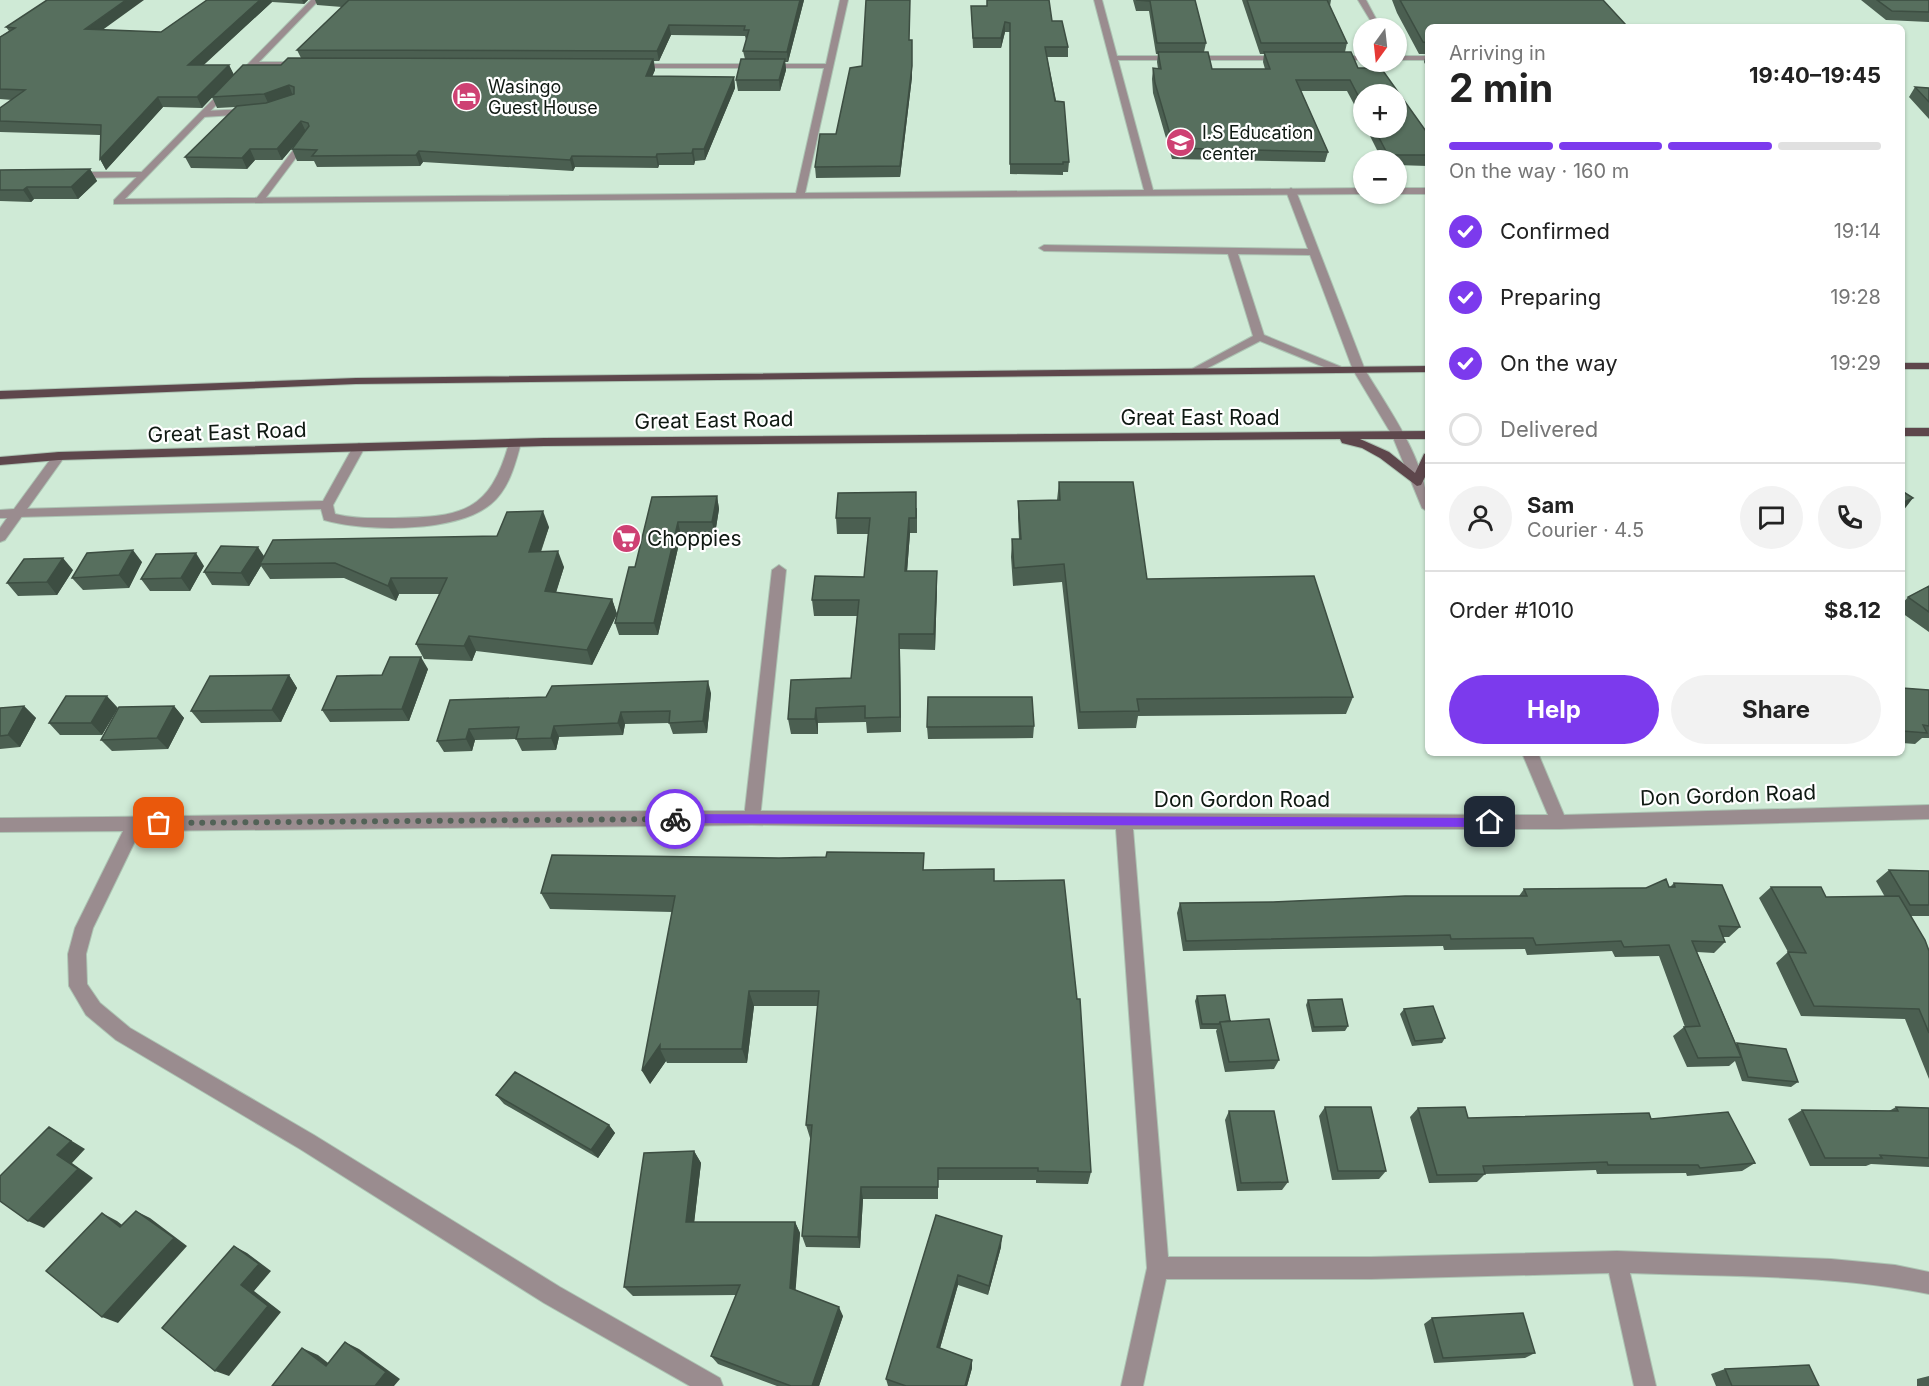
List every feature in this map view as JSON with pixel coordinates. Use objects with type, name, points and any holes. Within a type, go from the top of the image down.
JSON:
[{"type":"main road","points":[[1905,366],[1929,366]]},
{"type":"main road","name":"Great East Road","points":[[0,395],[356,381],[1425,369]]},
{"type":"main road","points":[[1905,432],[1929,432]]},
{"type":"main road","points":[[1327,435],[1354,441],[1380,451],[1401,465],[1417,482],[1425,464]]},
{"type":"main road","name":"Great East Road","points":[[0,461],[59,456],[515,443],[1425,435]]},
{"type":"street","points":[[315,0],[117,202],[1353,191]]},
{"type":"street","points":[[800,195],[844,0]]},
{"type":"street","points":[[1098,0],[1149,192]]},
{"type":"street","points":[[1362,0],[1372,18]]},
{"type":"street","points":[[1114,58],[1292,58]]},
{"type":"street","points":[[1328,58],[1353,58]]},
{"type":"street","points":[[1407,58],[1425,58]]},
{"type":"street","points":[[252,64],[311,64]]},
{"type":"street","points":[[629,66],[829,66]]},
{"type":"street","points":[[203,114],[261,110]]},
{"type":"street","points":[[259,201],[308,136]]},
{"type":"street","points":[[60,176],[143,175]]},
{"type":"street","points":[[1291,191],[1359,370],[1398,435],[1425,501]]},
{"type":"street","points":[[1407,191],[1425,191]]},
{"type":"street","points":[[1044,248],[1315,252]]},
{"type":"street","points":[[1232,251],[1259,337]]},
{"type":"street","points":[[1259,337],[1340,370]]},
{"type":"street","points":[[1196,371],[1235,352],[1259,337]]},
{"type":"street","points":[[359,447],[327,506],[329,517],[342,522],[424,523],[463,518],[483,504],[510,470],[515,443]]},
{"type":"street","points":[[0,537],[59,456]]},
{"type":"street","points":[[0,514],[327,506]]},
{"type":"street","points":[[752,818],[779,570]]},
{"type":"street","points":[[1531,756],[1559,822]]},
{"type":"street","name":"Don Gordon Road","points":[[1132,1386],[1158,1268],[1124,822],[1559,822],[1929,812]]},
{"type":"street","points":[[0,825],[752,818],[1124,822]]},
{"type":"street","points":[[135,823],[84,928],[77,954],[78,986],[93,1009],[123,1034],[307,1142],[552,1295],[712,1386]]},
{"type":"street","points":[[1617,1262],[1645,1386]]},
{"type":"street","points":[[1158,1268],[1371,1268],[1617,1262],[1831,1270],[1895,1276],[1929,1283]]},
{"type":"building","points":[[47,0],[126,0],[85,29],[161,32],[207,0],[260,0],[188,65],[229,65],[197,97],[158,97],[100,159],[101,125],[0,121],[0,108],[25,90],[0,89],[0,37],[15,28],[6,27]]},
{"type":"building","points":[[349,0],[800,0],[787,52],[743,51],[749,30],[744,30],[745,26],[669,25],[657,51],[297,50]]},
{"type":"building","points":[[866,0],[910,0],[909,40],[912,40],[912,66],[900,166],[815,167],[820,134],[836,134],[850,68],[862,66]]},
{"type":"building","points":[[987,0],[1049,0],[1052,21],[1062,21],[1068,47],[1045,47],[1055,101],[1064,102],[1069,162],[1010,164],[1010,23],[1005,22],[1001,38],[973,38],[971,6],[987,6]]},
{"type":"building","points":[[1136,0],[1195,0],[1206,43],[1157,43],[1150,1]]},
{"type":"building","points":[[1247,0],[1327,0],[1347,43],[1261,43]]},
{"type":"building","points":[[1400,0],[1603,0],[1625,24],[1425,24],[1425,42]]},
{"type":"building","points":[[1877,0],[1929,0],[1929,12],[1892,11]]},
{"type":"building","points":[[1158,52],[1208,52],[1212,69],[1270,69],[1264,52],[1351,52],[1353,72],[1384,72],[1392,84],[1353,86],[1350,80],[1296,80],[1328,152],[1174,148],[1155,83],[1153,68],[1161,69]]},
{"type":"building","points":[[288,58],[653,59],[646,76],[734,77],[704,149],[693,149],[692,153],[657,154],[656,157],[572,156],[570,160],[419,151],[416,155],[312,156],[317,150],[292,149],[309,126],[308,123],[301,121],[277,149],[250,149],[242,158],[185,157],[237,106],[266,103],[294,94],[294,87],[289,85],[264,94],[212,97],[243,65],[281,65]]},
{"type":"building","points":[[741,59],[785,59],[779,80],[736,80]]},
{"type":"building","points":[[1915,87],[1929,88],[1929,102]]},
{"type":"building","points":[[1407,105],[1425,130],[1425,155],[1407,155],[1407,150],[1385,150],[1379,138],[1407,138]]},
{"type":"building","points":[[90,169],[71,187],[27,187],[23,190],[0,190],[0,170]]},
{"type":"building","points":[[1059,482],[1133,482],[1147,579],[1314,576],[1353,697],[1137,699],[1139,711],[1080,712],[1064,564],[1014,568],[1012,539],[1021,539],[1018,501],[1060,500]]},
{"type":"building","points":[[916,492],[916,518],[909,518],[905,571],[937,571],[934,634],[899,634],[900,717],[865,718],[865,706],[816,708],[815,719],[788,719],[791,680],[851,678],[859,600],[812,600],[815,576],[864,577],[870,518],[836,518],[838,493]]},
{"type":"building","points":[[1905,493],[1913,498],[1905,502]]},
{"type":"building","points":[[717,496],[712,522],[678,522],[654,623],[615,623],[629,567],[635,567],[652,497]]},
{"type":"building","points":[[543,511],[529,552],[558,551],[545,591],[612,599],[587,650],[469,636],[464,646],[416,644],[447,578],[391,578],[388,586],[335,563],[260,564],[273,540],[497,536],[507,512]]},
{"type":"building","points":[[221,546],[258,547],[241,573],[204,572]]},
{"type":"building","points":[[133,550],[119,575],[72,578],[87,553]]},
{"type":"building","points":[[196,553],[181,578],[141,579],[156,554]]},
{"type":"building","points":[[63,558],[47,582],[7,583],[24,559]]},
{"type":"building","points":[[1929,586],[1929,612],[1908,597]]},
{"type":"building","points":[[390,657],[421,657],[402,709],[322,710],[337,676],[382,675]]},
{"type":"building","points":[[289,675],[272,710],[191,711],[210,676]]},
{"type":"building","points":[[708,681],[703,721],[669,723],[670,711],[621,712],[618,723],[554,726],[551,738],[516,739],[519,727],[469,729],[466,739],[437,741],[450,700],[546,697],[552,686]]},
{"type":"building","points":[[1905,688],[1929,690],[1929,726],[1923,725],[1927,733],[1905,731]]},
{"type":"building","points":[[66,696],[107,696],[91,723],[49,723]]},
{"type":"building","points":[[928,697],[1032,697],[1034,726],[927,727]]},
{"type":"building","points":[[24,706],[8,735],[0,736],[0,708]]},
{"type":"building","points":[[174,706],[157,738],[101,740],[119,707]]},
{"type":"building","points":[[827,852],[924,853],[923,870],[994,869],[994,881],[1064,880],[1077,999],[1080,999],[1091,1172],[1038,1171],[1038,1168],[938,1168],[938,1187],[861,1187],[858,1237],[802,1236],[812,1125],[806,1125],[819,991],[749,991],[742,1049],[660,1049],[660,1045],[642,1071],[675,896],[541,893],[552,855],[779,858],[826,857]]},
{"type":"building","points":[[1889,870],[1929,871],[1929,905],[1910,905]]},
{"type":"building","points":[[1666,879],[1669,887],[1675,887],[1674,883],[1722,885],[1740,927],[1719,926],[1725,942],[1692,941],[1741,1057],[1698,1058],[1684,1027],[1700,1026],[1669,945],[1624,947],[1621,941],[1536,945],[1533,938],[1451,939],[1450,935],[1186,941],[1180,903],[1273,902],[1405,896],[1527,896],[1524,889],[1646,888]]},
{"type":"building","points":[[1771,887],[1821,887],[1826,897],[1899,896],[1929,951],[1929,1033],[1919,1009],[1814,1006],[1788,952],[1806,953]]},
{"type":"building","points":[[1225,995],[1230,1021],[1219,1024],[1202,1024],[1197,996]]},
{"type":"building","points":[[1342,999],[1348,1026],[1314,1027],[1308,1000]]},
{"type":"building","points":[[1433,1006],[1445,1038],[1415,1041],[1404,1009]]},
{"type":"building","points":[[1269,1019],[1279,1060],[1229,1062],[1220,1022]]},
{"type":"building","points":[[1737,1043],[1786,1049],[1798,1082],[1748,1077]]},
{"type":"building","points":[[515,1072],[609,1125],[591,1150],[496,1095]]},
{"type":"building","points":[[1325,1107],[1371,1107],[1386,1171],[1338,1171]]},
{"type":"building","points":[[1465,1107],[1468,1118],[1649,1113],[1651,1119],[1728,1112],[1755,1163],[1700,1168],[1698,1165],[1608,1165],[1607,1162],[1483,1166],[1485,1174],[1437,1175],[1418,1108]]},
{"type":"building","points":[[1896,1107],[1929,1108],[1929,1158],[1880,1155],[1882,1158],[1825,1158],[1802,1110],[1898,1111]]},
{"type":"building","points":[[1229,1111],[1274,1111],[1288,1182],[1241,1183]]},
{"type":"building","points":[[49,1127],[71,1141],[57,1155],[78,1169],[28,1221],[0,1201],[0,1176]]},
{"type":"building","points":[[694,1151],[686,1222],[795,1222],[790,1288],[839,1307],[812,1386],[791,1386],[711,1356],[740,1285],[624,1287],[644,1153]]},
{"type":"building","points":[[136,1211],[174,1238],[102,1317],[46,1271],[102,1213],[120,1227]]},
{"type":"building","points":[[936,1215],[1002,1236],[989,1286],[958,1275],[937,1347],[972,1360],[965,1386],[906,1386],[886,1379]]},
{"type":"building","points":[[234,1246],[259,1264],[241,1285],[268,1306],[215,1371],[162,1328]]},
{"type":"building","points":[[1523,1313],[1535,1353],[1443,1358],[1432,1318]]},
{"type":"building","points":[[345,1342],[386,1372],[375,1386],[272,1386],[302,1348],[326,1366]]},
{"type":"building","points":[[1809,1365],[1819,1386],[1732,1386],[1725,1369]]},
{"type":"way so far","points":[[159,823],[675,819]]},
{"type":"place","name":"Wasingo Guest House","points":[[467,96]]},
{"type":"place","name":"I.S Education center","points":[[1181,142]]},
{"type":"place","name":"Choppies","points":[[626,538]]},
{"type":"route","points":[[675,819],[1490,822]]}]
